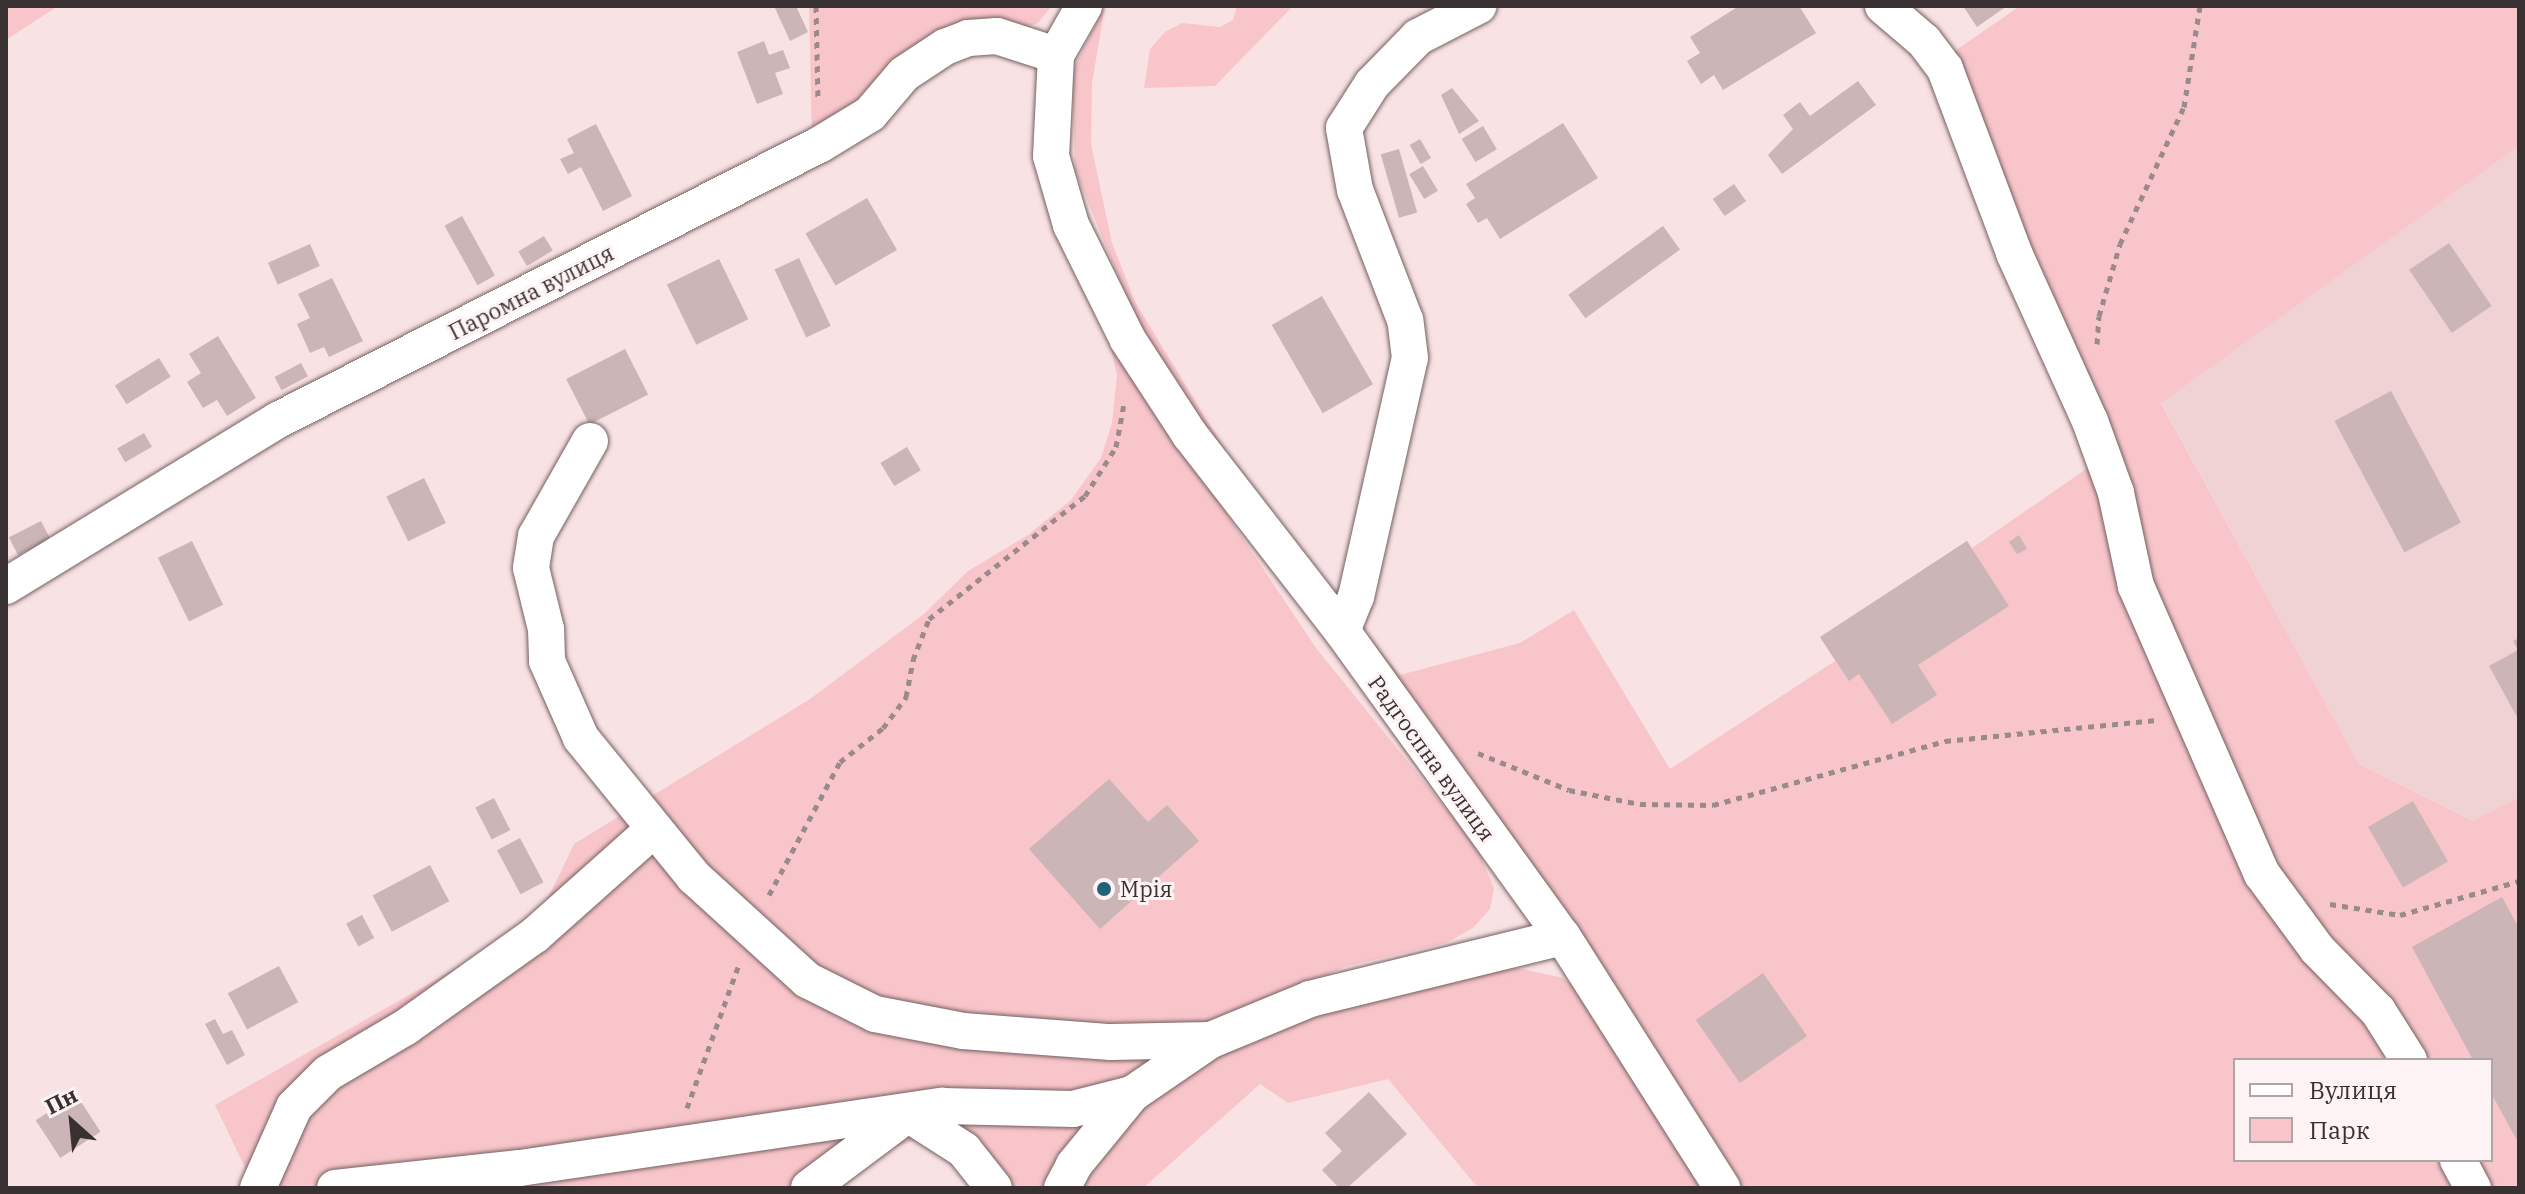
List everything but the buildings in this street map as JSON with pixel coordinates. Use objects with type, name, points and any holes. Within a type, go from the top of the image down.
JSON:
[{"type":"street","points":[[1056,55],[1084,6]]},
{"type":"street","points":[[1342,631],[1356,597],[1410,358],[1405,320],[1355,190],[1344,128],[1372,84],[1418,37],[1478,6]]},
{"type":"street","points":[[1883,6],[1924,41],[1945,69],[2014,253],[2090,421],[2116,493],[2136,586],[2191,716],[2274,894],[2317,949],[2378,1011],[2408,1058]]},
{"type":"street","name":"Паромна вулиця","points":[[6,586],[278,420],[819,145],[870,114],[927,57],[968,38],[997,36],[1056,55]]},
{"type":"street","name":"Радгоспна вулиця","points":[[1056,55],[1051,156],[1071,225],[1128,340],[1190,435],[1342,631],[1563,937],[1722,1188]]},
{"type":"street","points":[[590,441],[536,536],[531,568],[546,629],[547,661],[581,738],[694,877],[807,980],[875,1014],[963,1031],[1111,1042],[1211,1040]]},
{"type":"street","points":[[258,1188],[294,1107],[328,1073],[406,1027],[535,935],[654,829]]},
{"type":"street","points":[[1062,1188],[1074,1165],[1132,1094],[1211,1040],[1310,999],[1563,937]]},
{"type":"street","points":[[335,1188],[908,1114],[942,1106],[1063,1110],[1132,1094]]},
{"type":"street","points":[[809,1188],[908,1114]]},
{"type":"street","points":[[908,1114],[964,1150],[994,1188]]},
{"type":"street","points":[[2459,1162],[2473,1188]]},
{"type":"path","points":[[816,6],[819,145]]},
{"type":"path","points":[[2096,355],[2099,316],[2120,244],[2184,107],[2200,6]]},
{"type":"path","points":[[675,1145],[714,1021],[754,930],[840,762],[883,728],[906,697],[913,660],[929,619],[1085,496],[1116,447],[1128,340]]},
{"type":"path","points":[[1474,752],[1569,790],[1640,804],[1713,805],[1945,741],[2191,716]]},
{"type":"path","points":[[2274,894],[2400,915],[2519,881]]},
{"type":"shaded area","points":[[2519,146],[2519,797],[2474,821],[2359,764],[2161,402]]},
{"type":"green space","points":[[6,6],[58,6],[6,40]]},
{"type":"green space","points":[[809,6],[1052,6],[1038,23],[902,69],[812,138]]},
{"type":"green space","points":[[1105,6],[1092,83],[1091,144],[1112,243],[1135,302],[1244,481],[1400,675],[1520,643],[1574,610],[1670,769],[1835,661],[1820,637],[1967,541],[1972,548],[2092,465],[1949,55],[2020,6],[2519,6],[2519,146],[2161,403],[2359,764],[2473,821],[2519,797],[2519,1188],[1735,1188],[1145,343],[1075,170],[1072,72]]},
{"type":"green space","points":[[1237,6],[1293,6],[1215,86],[1144,88],[1150,49],[1165,32],[1182,23],[1220,27],[1233,20]]},
{"type":"green space","points":[[1108,336],[1316,648],[1476,846],[1494,888],[1490,909],[1473,928],[1446,943],[1344,967],[1235,1017],[1053,1188],[978,1188],[943,1146],[913,1141],[865,1157],[824,1188],[248,1188],[249,1176],[215,1105],[536,923],[574,844],[810,699],[924,614],[968,571],[1028,535],[1071,500],[1101,458],[1112,423],[1117,375]]},
{"type":"green space","points":[[1512,967],[1563,978],[1592,1002],[1705,1188],[1478,1188],[1388,1079],[1288,1103],[1260,1084],[1143,1188],[1070,1188],[1152,1091],[1274,1023]]},
{"type":"place","name":"Мрія","points":[[1104,889]]}]
